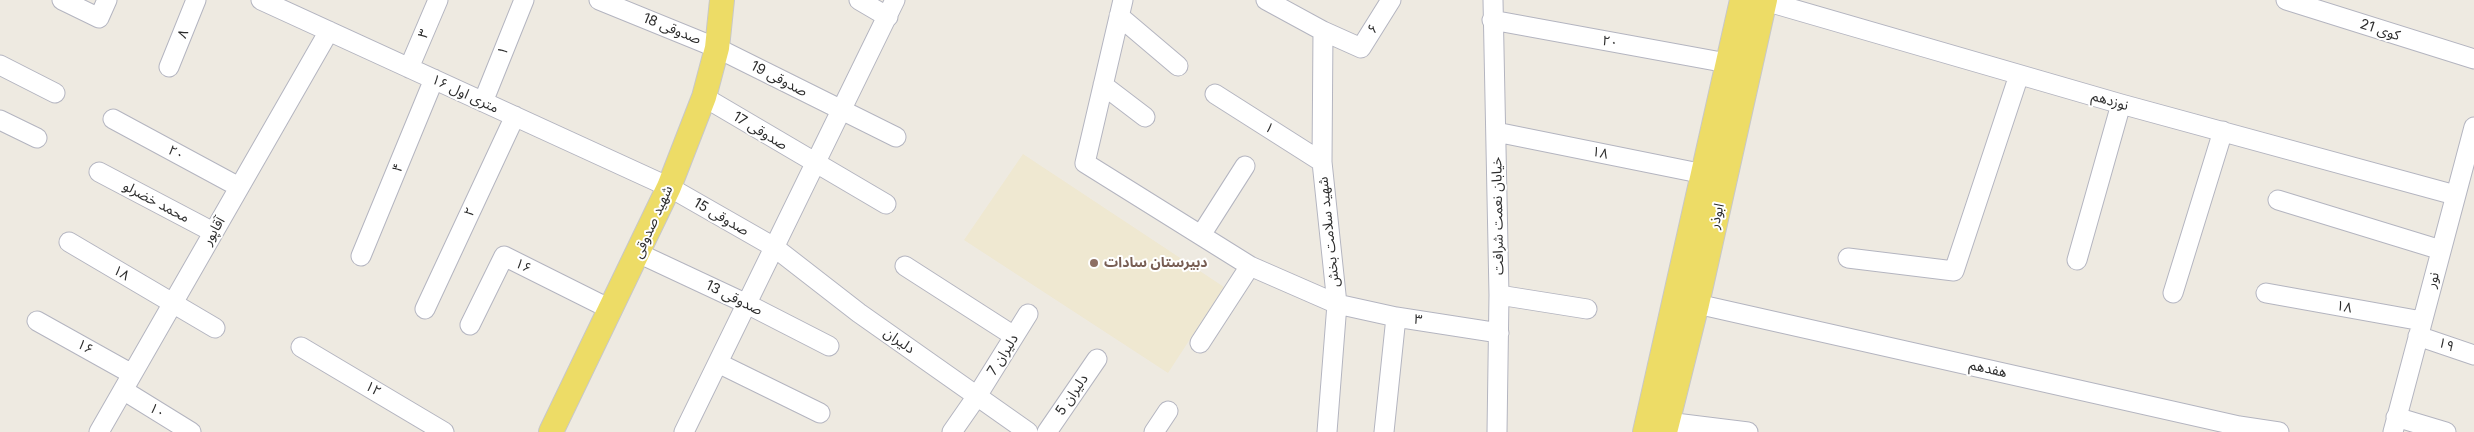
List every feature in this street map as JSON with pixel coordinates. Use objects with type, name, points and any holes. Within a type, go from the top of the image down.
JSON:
[{"type":"main road","name":"شهید صدوقی","points":[[551,432],[612,310],[669,187],[704,97],[717,48],[722,0]]},
{"type":"main road","name":"ابوذر","points":[[1645,432],[1727,64],[1757,0]]},
{"type":"main road","name":"ابوذر","points":[[1666,427],[1697,304],[1757,0]]},
{"type":"street","points":[[62,0],[99,18],[107,0]]},
{"type":"street","name":"۸","points":[[169,67],[196,0]]},
{"type":"street","name":"۱۶ متری اول","points":[[262,0],[669,187]]},
{"type":"street","name":"۳","points":[[409,68],[438,0]]},
{"type":"street","name":"۱","points":[[483,102],[524,0]]},
{"type":"street","name":"صدوقی 18","points":[[599,0],[717,48]]},
{"type":"street","points":[[690,429],[718,363],[774,246],[892,8],[859,0]]},
{"type":"street","points":[[1266,0],[1323,31]]},
{"type":"street","name":"۶","points":[[1323,31],[1362,48],[1391,0]]},
{"type":"street","name":"خیابان نعمت شرافت","points":[[1493,0],[1499,295],[1497,432]]},
{"type":"street","name":"نوزدهم","points":[[1757,0],[2121,104],[2462,192]]},
{"type":"street","name":"کوی 21","points":[[2286,0],[2474,59]]},
{"type":"street","points":[[1121,8],[1178,66]]},
{"type":"street","points":[[1121,8],[1103,84],[1145,117]]},
{"type":"street","name":"۲۰","points":[[1492,20],[1727,64]]},
{"type":"street","name":"آقاپور","points":[[99,432],[329,31]]},
{"type":"street","name":"شهید سلامت بخش","points":[[1323,31],[1322,162],[1337,304],[1327,432]]},
{"type":"street","name":"صدوقی 19","points":[[717,48],[896,137]]},
{"type":"street","points":[[0,65],[55,93]]},
{"type":"street","points":[[1848,258],[1954,272],[2019,75]]},
{"type":"street","name":"۴","points":[[361,256],[434,80]]},
{"type":"street","name":"۳","points":[[1103,84],[1085,163],[1250,266],[1337,304],[1396,317],[1499,333]]},
{"type":"street","name":"۱","points":[[1215,94],[1322,162]]},
{"type":"street","name":"صدوقی 17","points":[[704,97],[815,164],[886,204]]},
{"type":"street","points":[[2077,260],[2121,104]]},
{"type":"street","name":"۲","points":[[425,308],[515,116]]},
{"type":"street","name":"۲۰","points":[[113,119],[239,187]]},
{"type":"street","points":[[0,120],[37,138]]},
{"type":"street","name":"نور","points":[[2394,425],[2441,250],[2462,192],[2474,127]]},
{"type":"street","points":[[2172,293],[2223,131]]},
{"type":"street","name":"۱۸","points":[[1496,132],[1704,174]]},
{"type":"street","points":[[1201,235],[1244,166]]},
{"type":"street","name":"محمد خضرلو","points":[[99,172],[213,232]]},
{"type":"street","name":"صدوقی 15","points":[[669,187],[774,246]]},
{"type":"street","points":[[2278,200],[2441,250]]},
{"type":"street","name":"۱۸","points":[[69,242],[215,328]]},
{"type":"street","name":"دلیران","points":[[774,246],[859,313],[1028,432]]},
{"type":"street","name":"صدوقی 13","points":[[638,253],[747,304],[829,346]]},
{"type":"street","name":"۱۶","points":[[470,325],[504,256],[612,310]]},
{"type":"street","points":[[905,266],[1014,336]]},
{"type":"street","points":[[1200,343],[1250,266]]},
{"type":"street","name":"۱۸","points":[[2266,293],[2420,328]]},
{"type":"street","points":[[1499,295],[1587,309]]},
{"type":"street","name":"هفدهم","points":[[1697,304],[2238,429],[2279,432]]},
{"type":"street","name":"دلیران 7","points":[[952,432],[977,396],[1028,314]]},
{"type":"street","points":[[1384,432],[1396,317]]},
{"type":"street","name":"۱۶","points":[[37,321],[127,382]]},
{"type":"street","name":"۱۹","points":[[2420,328],[2474,355]]},
{"type":"street","name":"۱۲","points":[[301,346],[444,432]]},
{"type":"street","name":"دلیران 5","points":[[1047,432],[1097,359]]},
{"type":"street","points":[[718,363],[820,413]]},
{"type":"street","name":"۱۰","points":[[127,382],[191,432]]},
{"type":"street","points":[[1154,432],[1168,411]]},
{"type":"street","points":[[2394,425],[2446,432]]},
{"type":"street","points":[[1666,427],[1748,432]]},
{"type":"shaded area","name":"دبیرستان سادات","points":[[1023,154],[1224,287],[1168,373],[964,240]]},
{"type":"place","name":"دبیرستان سادات","points":[[1094,263]]}]
